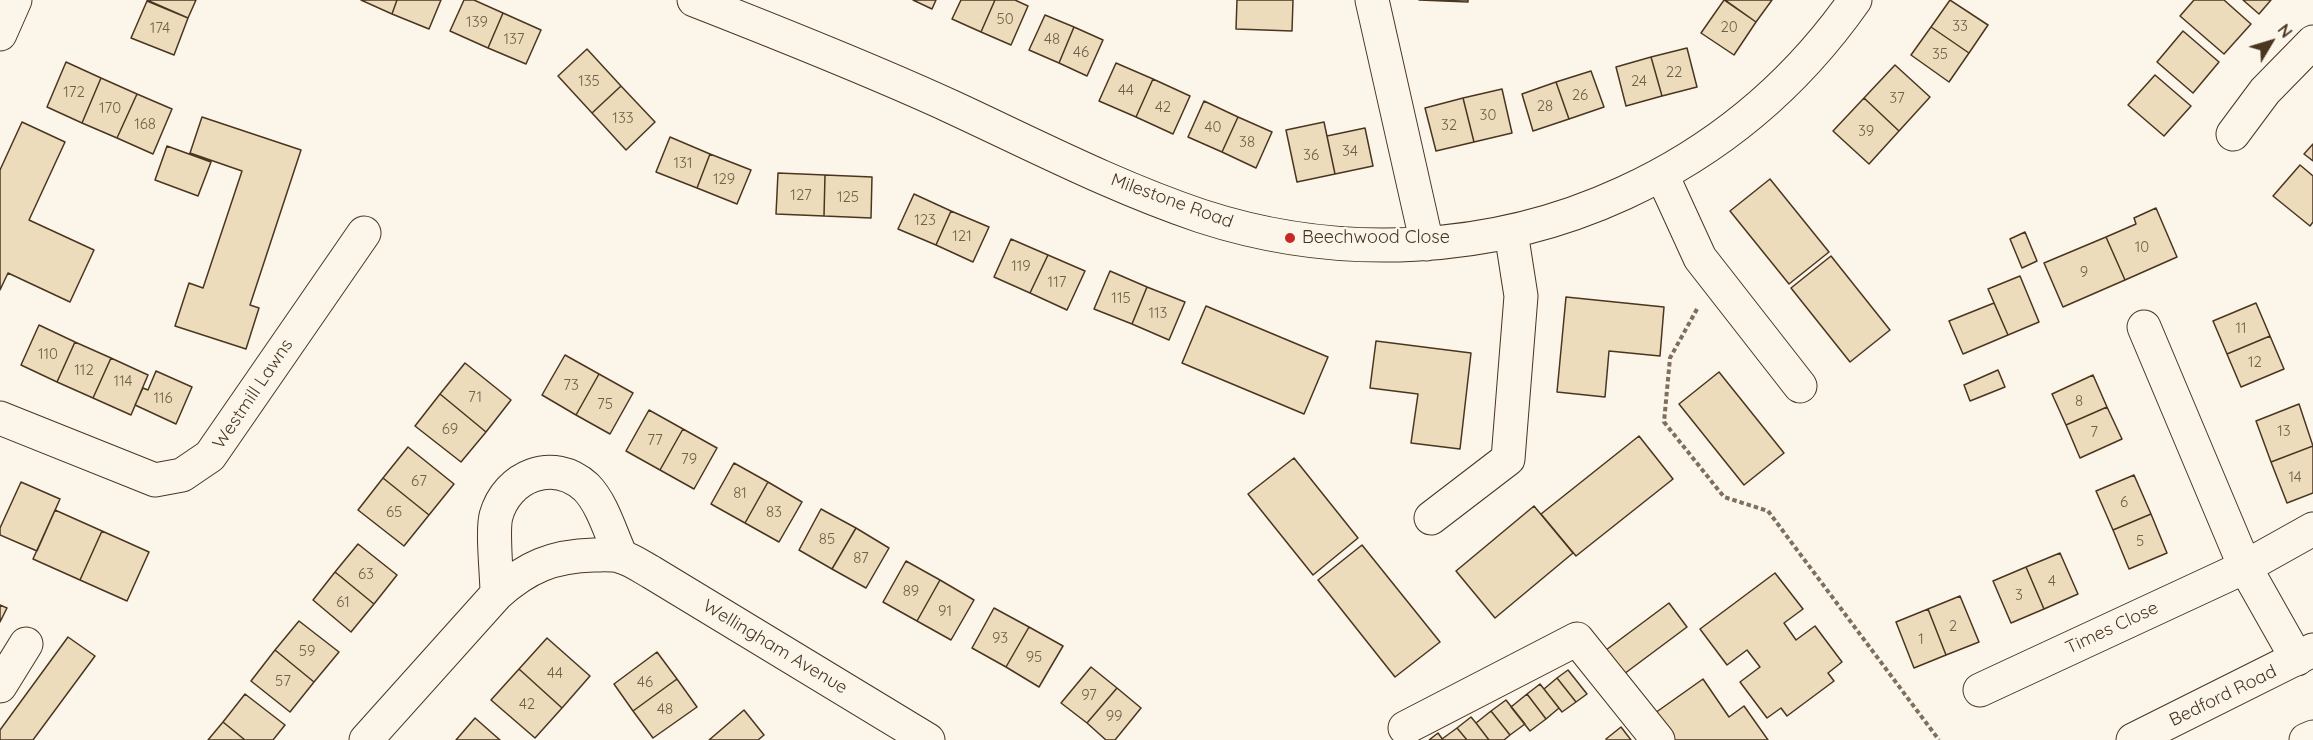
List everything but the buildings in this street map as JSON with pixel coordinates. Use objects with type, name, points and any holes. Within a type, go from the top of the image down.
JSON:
[{"type":"street","points":[[0,34],[15,0]]},
{"type":"street","name":"Milestone Road","points":[[694,0],[862,66],[1141,193],[1203,216],[1290,238],[1370,245],[1427,244],[1511,232],[1606,201],[1662,175],[1708,147],[1752,114],[1792,78],[1836,27],[1855,0]]},
{"type":"street","points":[[1372,0],[1427,244]]},
{"type":"street","points":[[2233,134],[2265,91],[2313,42]]},
{"type":"street","points":[[1662,175],[1700,258],[1800,386]]},
{"type":"street","points":[[1431,518],[1508,459],[1521,296],[1511,232]]},
{"type":"street","name":"Westmill Lawns","points":[[0,418],[155,480],[182,475],[210,456],[364,233]]},
{"type":"street","points":[[2144,327],[2245,567],[2305,655]]},
{"type":"street","points":[[497,594],[495,519],[501,501],[514,484],[541,472],[574,478],[587,488],[598,503],[621,556]]},
{"type":"street","name":"Times Close","points":[[1980,690],[2245,567],[2313,529]]},
{"type":"street","name":"Wellingham Avenue","points":[[366,740],[497,594],[516,577],[553,560],[577,555],[621,556],[928,740]]},
{"type":"street","points":[[1405,728],[1577,639],[1658,740]]},
{"type":"street","points":[[0,686],[26,644]]},
{"type":"street","name":"Bedford Road","points":[[2133,740],[2305,655]]},
{"type":"street","points":[[2306,740],[2313,737]]},
{"type":"path","points":[[1698,308],[1670,358],[1664,422],[1724,497],[1768,511],[1939,740]]},
{"type":"place","name":"Beechwood Close","points":[[1290,238]]}]
